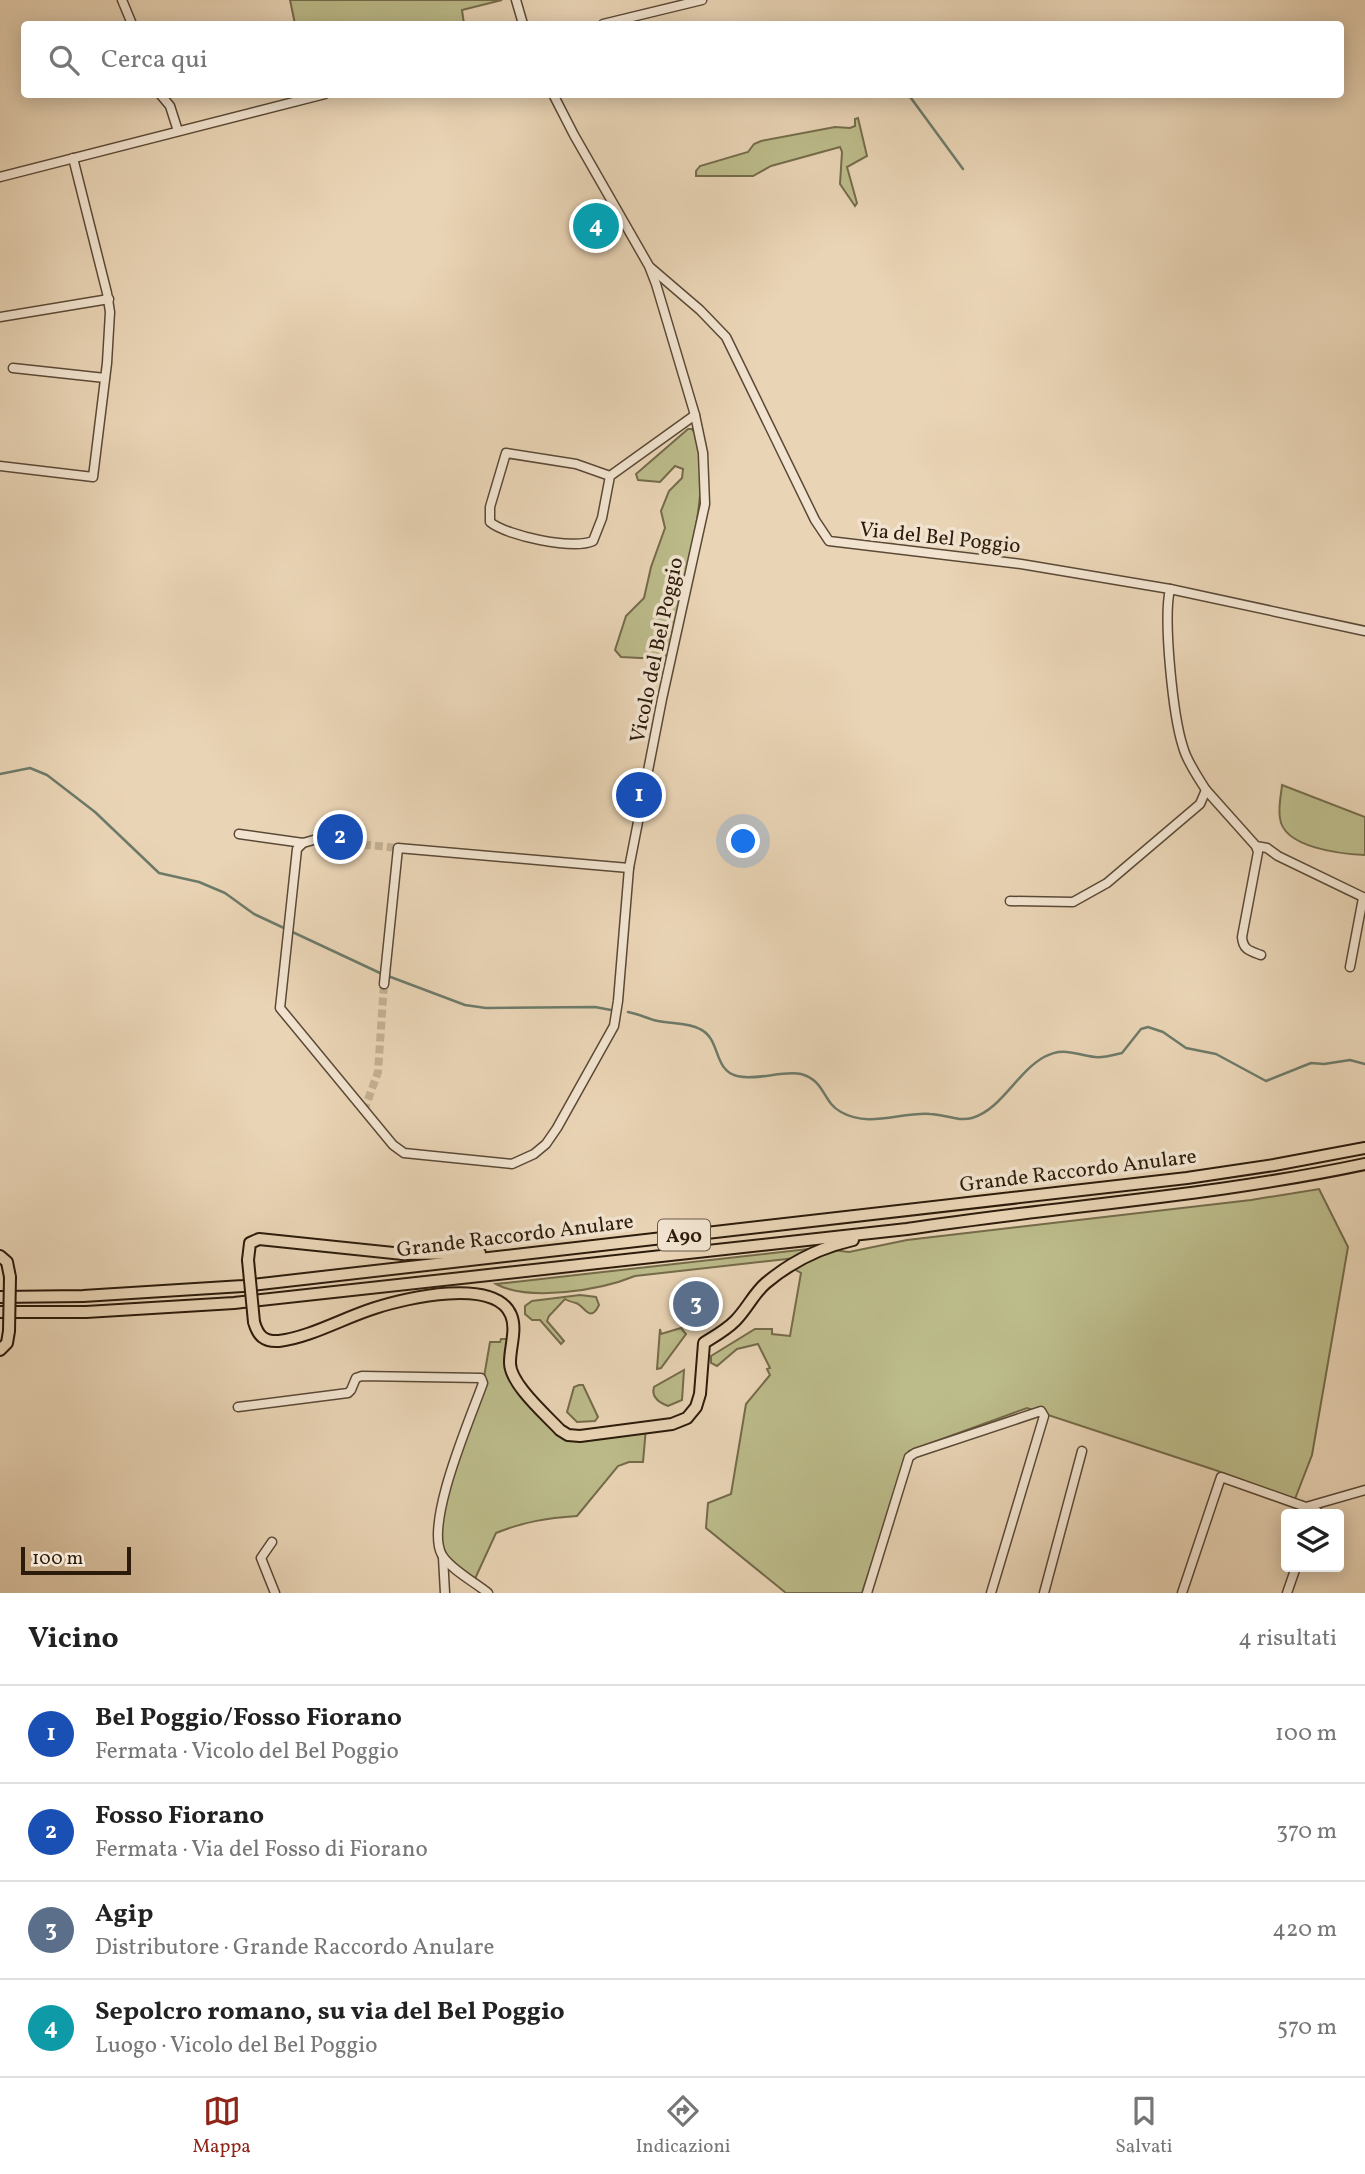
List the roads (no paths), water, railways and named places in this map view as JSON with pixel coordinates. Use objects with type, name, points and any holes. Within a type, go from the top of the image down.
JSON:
[{"type":"highway","name":"Grande Raccordo Anulare","points":[[0,1297],[83,1296],[243,1286],[1186,1178],[1365,1148]]},
{"type":"highway","name":"Grande Raccordo Anulare","points":[[0,1312],[86,1311],[234,1303],[906,1229],[1249,1186],[1365,1164]]},
{"type":"highway","points":[[535,1252],[403,1254],[257,1239],[249,1244],[248,1260],[254,1322],[264,1339],[279,1341],[392,1302],[461,1293],[488,1295],[505,1306],[512,1318],[512,1375],[560,1430],[576,1437],[664,1425],[682,1421],[694,1411],[701,1394],[704,1343],[737,1320],[764,1284],[797,1261],[824,1249],[906,1229]]},
{"type":"highway","points":[[0,1256],[7,1262],[10,1277],[9,1331],[7,1343],[0,1350]]},
{"type":"street","points":[[122,0],[131,21]]},
{"type":"street","points":[[516,0],[522,21]]},
{"type":"street","points":[[615,21],[702,0]]},
{"type":"street","points":[[163,98],[170,106],[178,131]]},
{"type":"street","points":[[0,177],[310,98]]},
{"type":"street","name":"Vicolo del Bel Poggio","points":[[303,843],[297,849],[281,1008],[364,1111],[393,1145],[404,1153],[512,1164],[525,1160],[546,1144],[614,1026],[629,868],[662,699],[705,504],[703,453],[695,415],[649,266],[573,135],[555,98]]},
{"type":"street","points":[[0,466],[93,477],[105,378],[109,299],[73,158]]},
{"type":"street","name":"Via del Bel Poggio","points":[[649,266],[700,310],[726,337],[815,520],[829,541],[1021,564],[1170,589]]},
{"type":"street","points":[[0,317],[109,299]]},
{"type":"street","points":[[13,368],[105,378]]},
{"type":"street","points":[[610,476],[576,464],[506,453],[490,507],[490,522],[508,532],[572,545],[588,543],[596,537],[610,476],[695,415]]},
{"type":"street","points":[[1261,955],[1247,950],[1242,937],[1258,852],[1256,846],[1206,790],[1183,750],[1177,723],[1169,641],[1170,589],[1365,631]]},
{"type":"street","points":[[1010,901],[1073,902],[1107,883],[1200,804],[1206,790]]},
{"type":"street","points":[[239,834],[303,843],[317,839],[339,842]]},
{"type":"street","points":[[1256,846],[1267,848],[1364,898],[1350,967]]},
{"type":"street","points":[[384,984],[398,848],[629,868]]},
{"type":"street","points":[[238,1407],[348,1393],[356,1378],[362,1376],[481,1378],[483,1383],[441,1507],[439,1543],[443,1557],[445,1593]]},
{"type":"street","points":[[867,1593],[911,1455],[1041,1411],[1044,1416],[1041,1428],[991,1593]]},
{"type":"street","points":[[1044,1593],[1082,1451]]},
{"type":"street","points":[[1182,1593],[1221,1477],[1312,1509]]},
{"type":"street","points":[[1306,1507],[1365,1490]]},
{"type":"street","points":[[272,1542],[261,1558],[275,1593]]},
{"type":"street","points":[[443,1557],[488,1593]]},
{"type":"street","points":[[1287,1593],[1294,1572]]},
{"type":"waterway","points":[[911,98],[963,169]]},
{"type":"waterway","points":[[0,774],[30,768],[47,775],[95,812],[159,873],[199,882],[225,893],[254,914],[380,973],[465,1005],[486,1008],[595,1007],[611,1010]]},
{"type":"waterway","points":[[628,1012],[700,1029],[711,1040],[724,1068],[737,1076],[794,1073],[809,1077],[820,1086],[835,1108],[862,1119],[919,1114],[972,1118],[992,1107],[1044,1057],[1058,1052],[1098,1057],[1122,1053],[1141,1029],[1148,1027],[1163,1032],[1186,1048],[1216,1054],[1266,1081],[1311,1063],[1350,1060],[1365,1064]]},
{"type":"tunnel","points":[[339,842],[398,848]]},
{"type":"tunnel","points":[[364,1111],[378,1072],[384,984]]},
{"type":"place","name":"Sepolcro romano, su via del Bel Poggio","points":[[596,226]]},
{"type":"place","name":"Bel Poggio/Fosso Fiorano","points":[[639,795]]},
{"type":"place","name":"Fosso Fiorano","points":[[340,837]]},
{"type":"place","name":"Agip","points":[[696,1304]]}]
